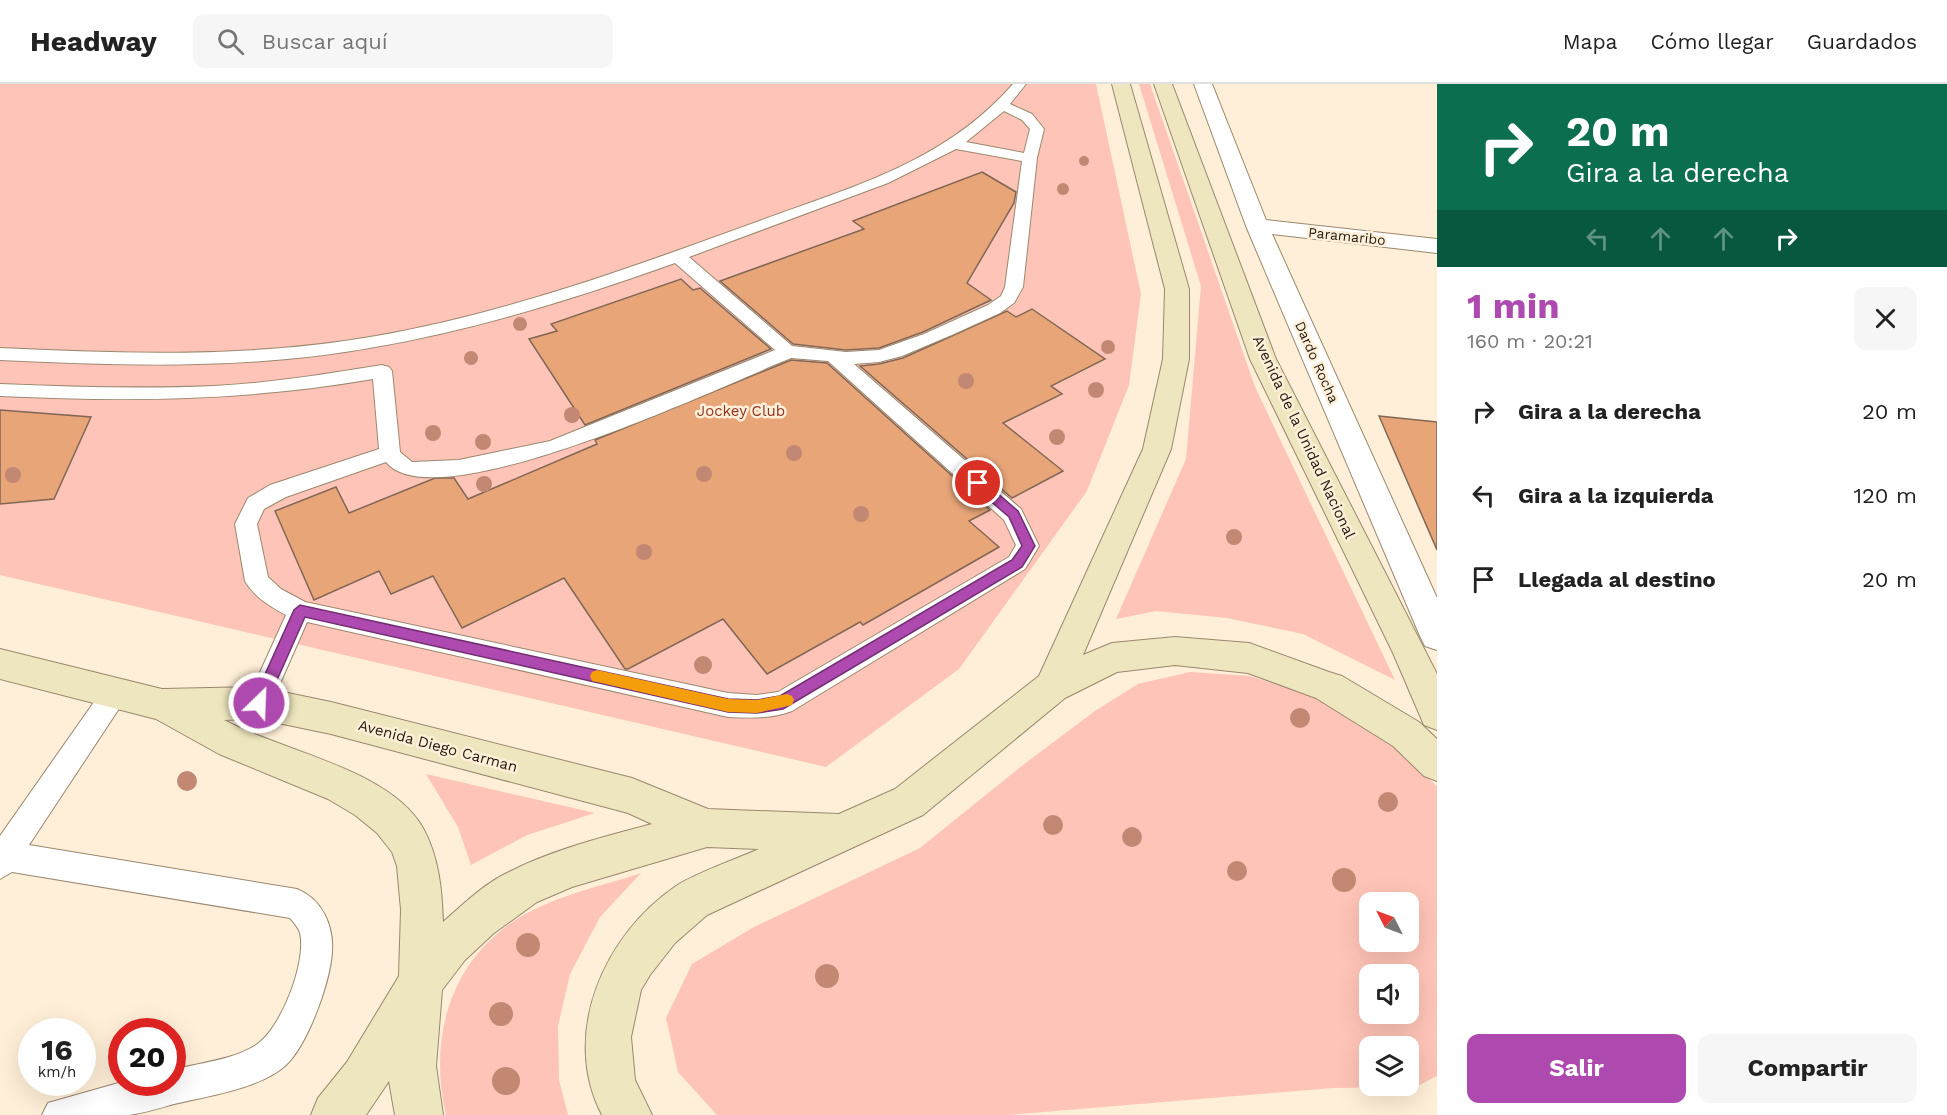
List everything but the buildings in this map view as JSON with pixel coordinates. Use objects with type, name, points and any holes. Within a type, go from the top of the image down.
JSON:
[{"type":"main road","points":[[1052,687],[1157,449],[1176,358],[1177,289],[1121,84]]},
{"type":"main road","name":"Avenida de la Unidad Nacional","points":[[1163,84],[1263,359],[1410,653],[1437,714]]},
{"type":"main road","points":[[628,1115],[613,1086],[607,1050],[611,1011],[626,971],[643,945],[665,921],[692,900],[909,802],[1052,687],[1112,657],[1175,651],[1249,658],[1329,687],[1406,735],[1437,764]]},
{"type":"main road","name":"Avenida Diego Carman","points":[[0,664],[161,705],[232,742],[352,792],[379,808],[404,834],[417,863],[421,903],[420,982],[411,1040],[415,1101],[419,1115]]},
{"type":"main road","name":"Avenida Diego Carman","points":[[161,705],[259,703],[331,718],[632,796],[706,828]]},
{"type":"main road","points":[[335,1115],[364,1079],[420,982],[450,945],[478,918],[522,887],[570,867],[706,828],[846,832]]},
{"type":"street","name":"Dardo Rocha","points":[[1203,84],[1257,226],[1437,636]]},
{"type":"street","name":"Paramaribo","points":[[1257,226],[1437,246]]},
{"type":"lane","points":[[0,354],[98,360],[210,359],[299,351],[427,332],[561,295],[679,257],[908,169],[953,144],[1001,105],[1020,84]]},
{"type":"lane","points":[[380,340],[390,453],[397,463],[409,469],[430,470],[522,456],[556,446],[788,352],[800,351],[867,358],[893,352],[994,309],[1008,299],[1014,287],[1030,158],[1037,129],[1027,117],[1001,105]]},
{"type":"lane","points":[[953,144],[1030,158]]},
{"type":"lane","points":[[679,257],[788,352]]},
{"type":"lane","points":[[390,453],[278,491],[256,504],[246,524],[257,581],[273,596],[300,610],[728,705],[757,707],[783,702],[1017,563],[1029,546],[1014,515],[834,356]]},
{"type":"lane","points":[[194,393],[210,359]]},
{"type":"lane","points":[[75,394],[98,360]]},
{"type":"lane","points":[[0,390],[75,394],[194,393],[290,384],[382,371]]},
{"type":"lane","points":[[259,703],[300,610]]},
{"type":"lane","points":[[60,1115],[249,1068],[275,1052],[292,1027],[316,958],[316,932],[308,915],[297,904],[1,858],[115,693]]},
{"type":"green space","name":"Jockey Club","points":[[0,84],[1096,84],[1141,294],[1129,385],[1087,491],[959,669],[826,767],[0,575]]},
{"type":"green space","points":[[1139,84],[1150,84],[1255,387],[1395,680],[1303,634],[1227,618],[1156,611],[1116,619],[1186,459],[1201,286]]},
{"type":"green space","points":[[1190,672],[1250,676],[1314,697],[1380,735],[1437,786],[1437,1076],[1419,1085],[1419,1036],[1359,1036],[1359,1088],[1008,1115],[717,1115],[678,1072],[666,1018],[692,964],[754,927],[920,848],[1023,765],[1095,711],[1138,684]]},
{"type":"green space","points":[[426,774],[595,813],[527,835],[471,865],[458,827]]},
{"type":"green space","points":[[641,873],[600,917],[570,974],[558,1026],[559,1080],[568,1115],[446,1115],[441,1084],[440,1054],[444,1026],[452,998],[464,973],[481,949],[503,929],[529,912],[570,895]]},
{"type":"slow traffic","points":[[597,676],[728,705],[757,707],[787,700]]},
{"type":"route","points":[[259,703],[300,610],[728,705],[757,707],[783,702],[1017,563],[1029,546],[1014,515],[978,483]]}]
